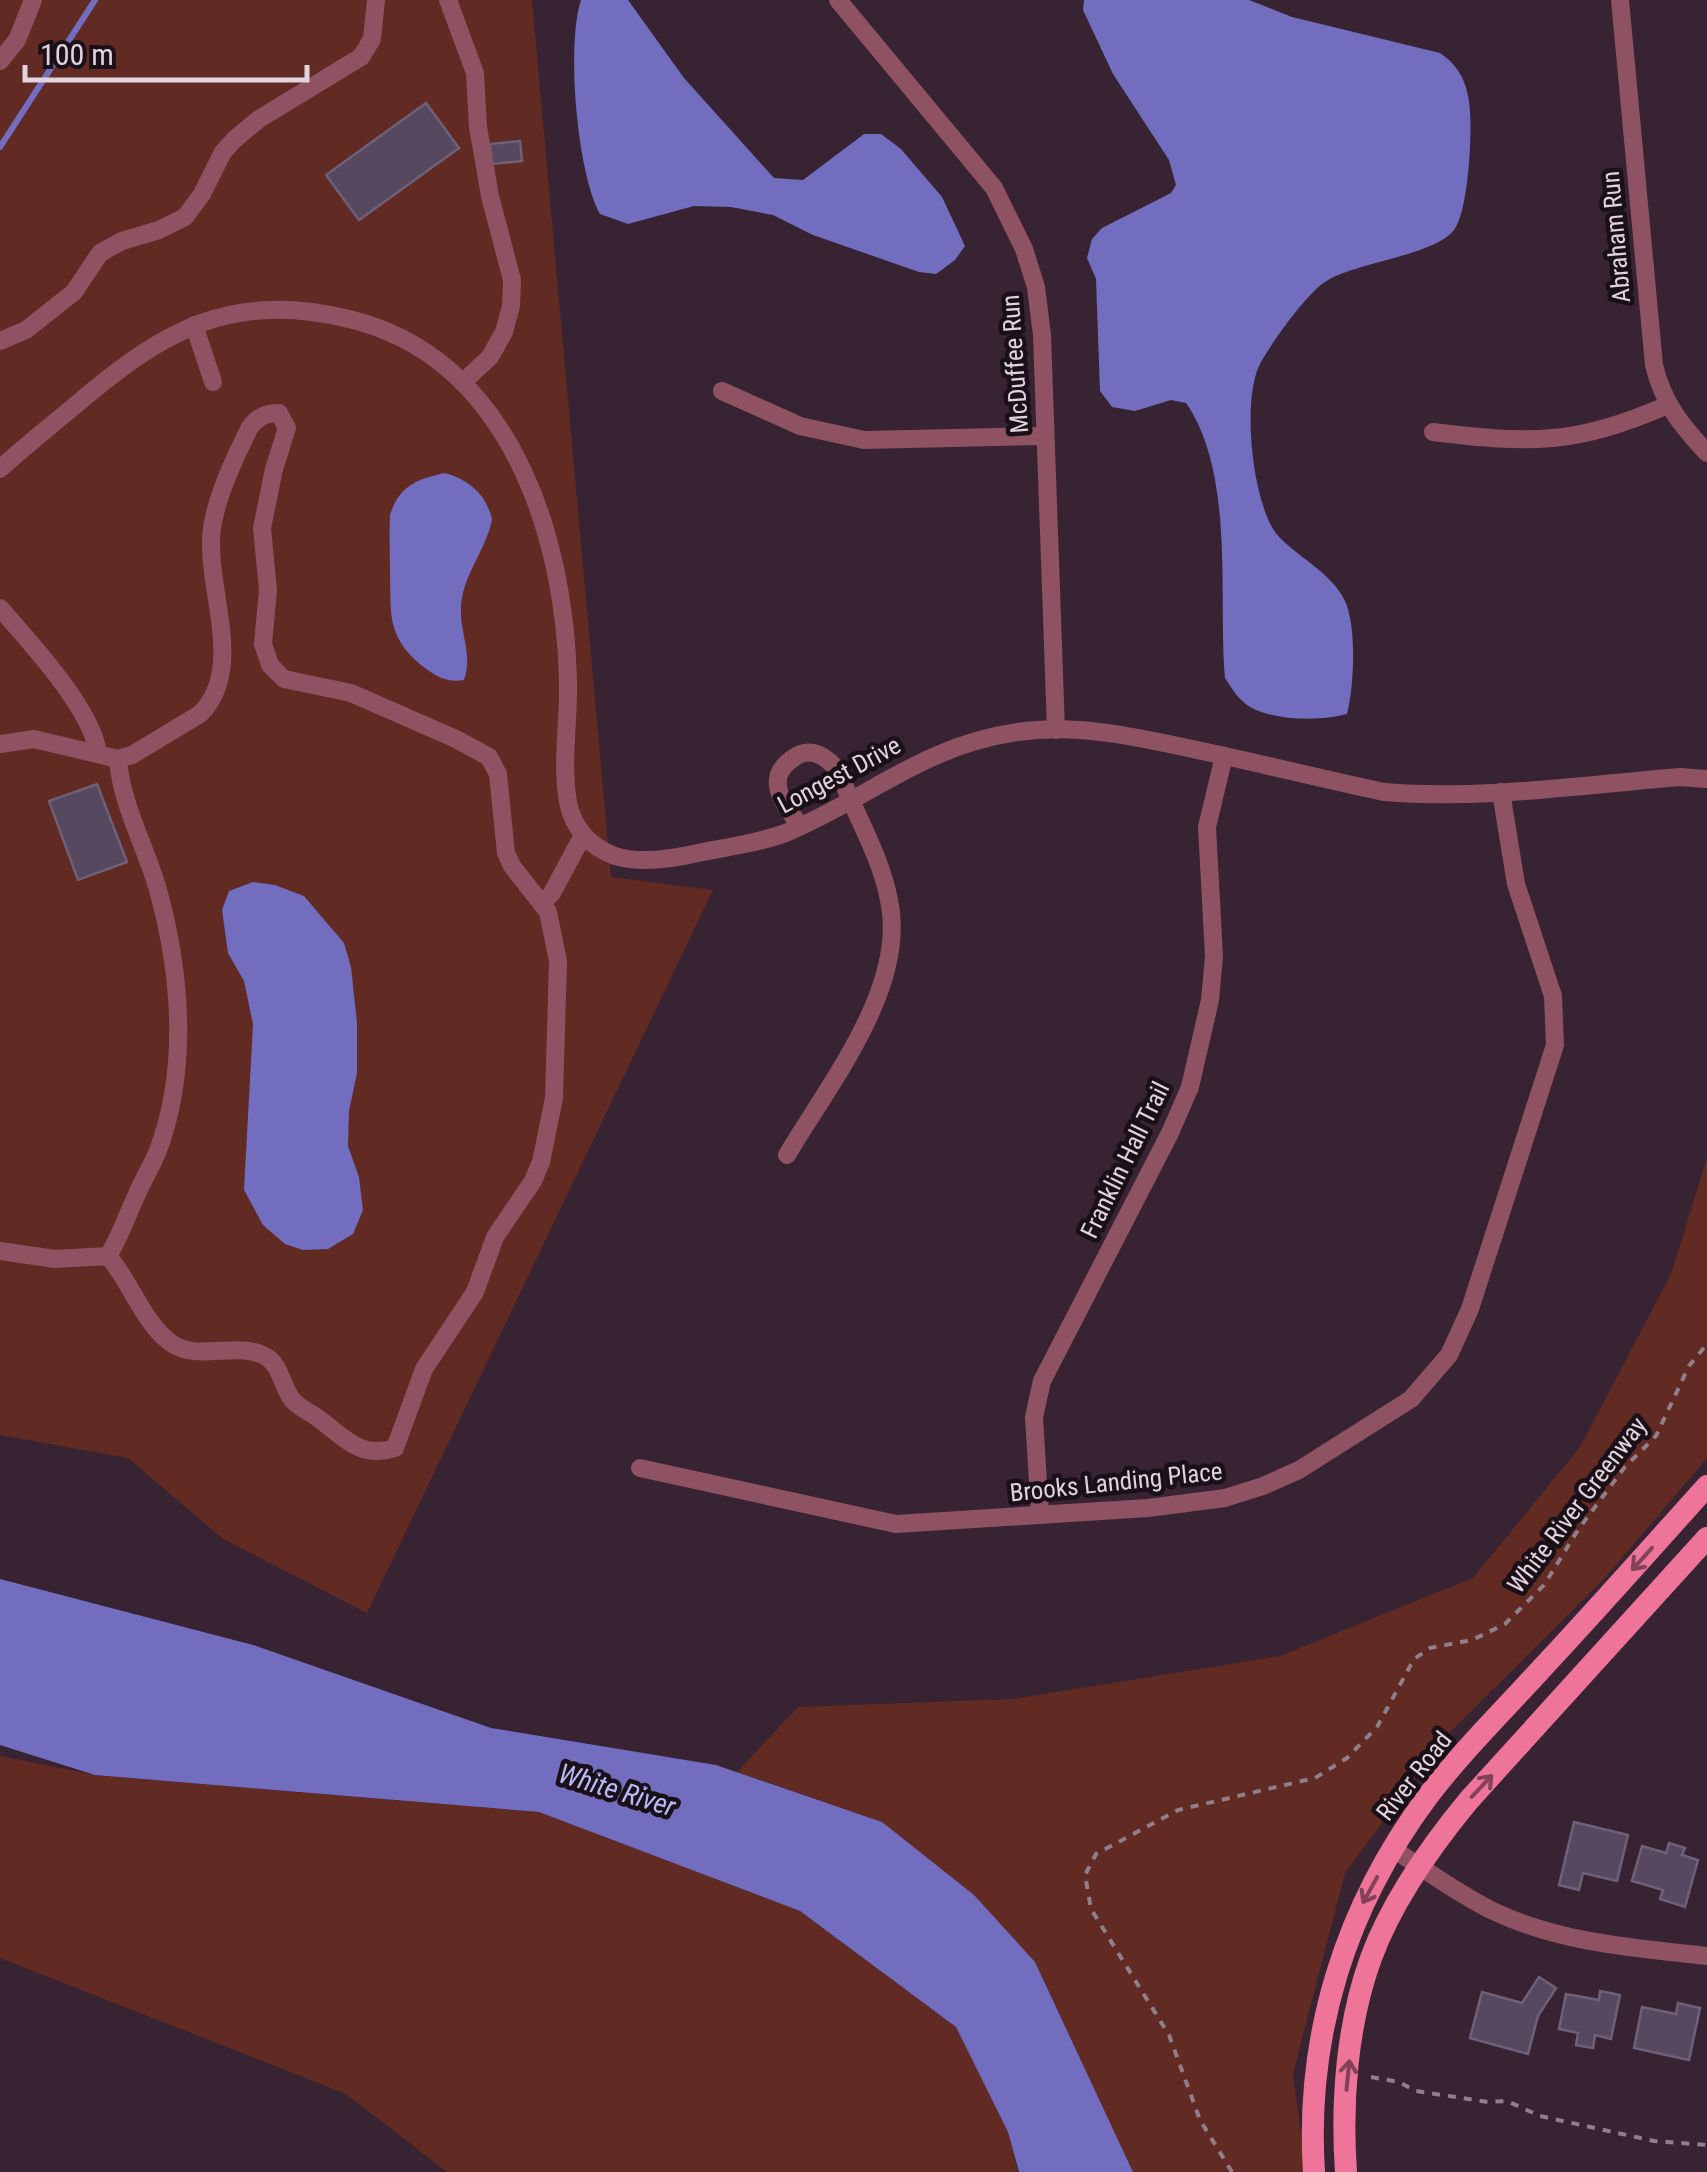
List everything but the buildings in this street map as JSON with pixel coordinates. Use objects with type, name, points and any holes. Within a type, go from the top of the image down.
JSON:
[{"type":"main road","name":"River Road","points":[[1314,2172],[1314,2075],[1323,2023],[1355,1918],[1393,1849],[1448,1772],[1707,1486]]},
{"type":"main road","points":[[1346,2172],[1346,2100],[1360,2003],[1372,1957],[1420,1866],[1469,1800],[1707,1537]]},
{"type":"street","points":[[0,61],[17,40],[34,0]]},
{"type":"street","points":[[0,341],[26,330],[74,292],[100,253],[185,216],[235,139],[259,119],[361,57],[372,40],[376,0]]},
{"type":"street","points":[[448,0],[475,73],[478,127],[490,196],[512,280],[512,306],[504,332],[490,357],[462,382]]},
{"type":"street","name":"McDuffee Run","points":[[838,0],[994,188],[1011,219],[1036,287],[1042,336],[1056,730]]},
{"type":"street","name":"Abraham Run","points":[[1620,0],[1654,366],[1668,405],[1707,452]]},
{"type":"street","points":[[0,470],[116,370],[161,340],[194,325],[248,310],[296,309],[328,314],[392,334],[430,356],[462,382],[508,438],[529,481],[556,574],[566,646],[568,802],[584,835],[543,902]]},
{"type":"street","points":[[194,325],[213,382]]},
{"type":"street","points":[[722,390],[800,426],[864,440],[1044,436]]},
{"type":"street","points":[[1433,432],[1540,441],[1600,431],[1668,405]]},
{"type":"street","points":[[0,744],[34,739],[118,759],[132,755],[200,714],[218,690],[222,662],[212,526],[250,428],[257,418],[279,413],[287,428],[262,528],[268,590],[263,644],[270,665],[284,678],[351,693],[488,756],[498,774],[506,853],[512,866],[543,902],[552,921],[558,973],[554,1098],[546,1146],[534,1181],[496,1238],[476,1292],[424,1368],[395,1448],[373,1452],[344,1440],[297,1405],[267,1358],[251,1352],[188,1350],[173,1345],[153,1324],[108,1256]]},
{"type":"street","points":[[0,608],[80,708],[96,738],[98,753]]},
{"type":"street","name":"Longest Drive","points":[[584,835],[612,855],[648,860],[756,841],[800,826],[933,754],[1023,731],[1084,730],[1136,737],[1384,792],[1425,796],[1680,777],[1707,779]]},
{"type":"street","points":[[787,1156],[879,997],[894,933],[880,868],[838,768],[816,754],[799,754],[781,768],[776,784],[779,798],[800,826]]},
{"type":"street","name":"Franklin Hall Trail","points":[[1040,1515],[1034,1417],[1042,1381],[1170,1133],[1190,1087],[1203,1042],[1214,956],[1207,827],[1224,756]]},
{"type":"street","points":[[108,1256],[166,1125],[174,1086],[178,1025],[165,920],[143,841],[119,777],[118,759]]},
{"type":"street","name":"Brooks Landing Place","points":[[640,1468],[896,1524],[1148,1508],[1225,1498],[1263,1486],[1299,1470],[1411,1399],[1449,1354],[1470,1308],[1555,1046],[1552,996],[1516,884],[1502,792]]},
{"type":"street","points":[[0,1251],[55,1259],[108,1256]]},
{"type":"street","points":[[1682,1514],[1707,1537]]},
{"type":"street","points":[[1393,1849],[1493,1911],[1532,1926],[1600,1943],[1707,1956]]},
{"type":"path","name":"White River Greenway","points":[[1232,2172],[1200,2120],[1169,2035],[1090,1909],[1085,1876],[1096,1854],[1178,1810],[1315,1778],[1347,1758],[1377,1727],[1414,1659],[1430,1648],[1472,1640],[1505,1624],[1544,1584],[1624,1468],[1656,1436],[1689,1366],[1707,1344]]},
{"type":"path","points":[[1370,2077],[1399,2082],[1416,2091],[1488,2102],[1507,2101],[1540,2116],[1654,2140],[1707,2145]]},
{"type":"shaded area","points":[[0,0],[532,0],[611,877],[713,890],[367,1613],[223,1539],[128,1458],[0,1435]]},
{"type":"shaded area","points":[[1707,1158],[1707,1458],[1605,1578],[1448,1734],[1345,1873],[1293,2074],[1306,2172],[1133,2172],[1035,1962],[882,1822],[737,1772],[798,1707],[1013,1699],[1280,1656],[1473,1578],[1580,1447],[1671,1274]]},
{"type":"shaded area","points":[[0,1756],[95,1775],[539,1812],[800,1911],[956,2027],[1008,2132],[1018,2172],[447,2172],[346,2094],[0,1958]]},
{"type":"water","points":[[581,0],[628,0],[684,78],[774,178],[803,180],[864,134],[881,134],[901,149],[942,197],[965,246],[955,260],[936,274],[919,272],[813,235],[773,215],[731,207],[694,206],[628,224],[600,214],[585,170],[576,109],[574,47]]},
{"type":"water","points":[[1084,0],[1249,0],[1292,17],[1440,53],[1455,66],[1464,82],[1470,108],[1469,165],[1463,205],[1454,230],[1431,246],[1328,280],[1282,330],[1255,378],[1252,448],[1267,517],[1283,541],[1339,590],[1349,612],[1353,657],[1347,714],[1312,719],[1274,715],[1252,708],[1237,695],[1225,678],[1218,499],[1201,432],[1186,403],[1171,400],[1135,411],[1112,407],[1100,391],[1096,279],[1087,258],[1092,239],[1102,228],[1171,193],[1176,185],[1169,160],[1113,74],[1083,10]]},
{"type":"water","points":[[445,473],[475,489],[486,502],[492,519],[462,597],[467,662],[464,680],[458,681],[436,675],[410,654],[396,633],[391,611],[390,515],[398,497],[410,485]]},
{"type":"water","points":[[253,882],[304,896],[344,943],[351,967],[357,1073],[349,1111],[348,1146],[359,1177],[363,1210],[353,1234],[328,1249],[303,1250],[285,1244],[263,1225],[244,1190],[253,1024],[244,981],[228,953],[222,910],[229,891]]},
{"type":"water","name":"White River","points":[[0,1579],[253,1645],[491,1728],[716,1765],[882,1822],[974,1895],[1035,1962],[1133,2172],[1019,2172],[1008,2132],[956,2027],[800,1911],[539,1812],[95,1775],[0,1745]]},
{"type":"waterway","points":[[0,147],[95,0]]}]
